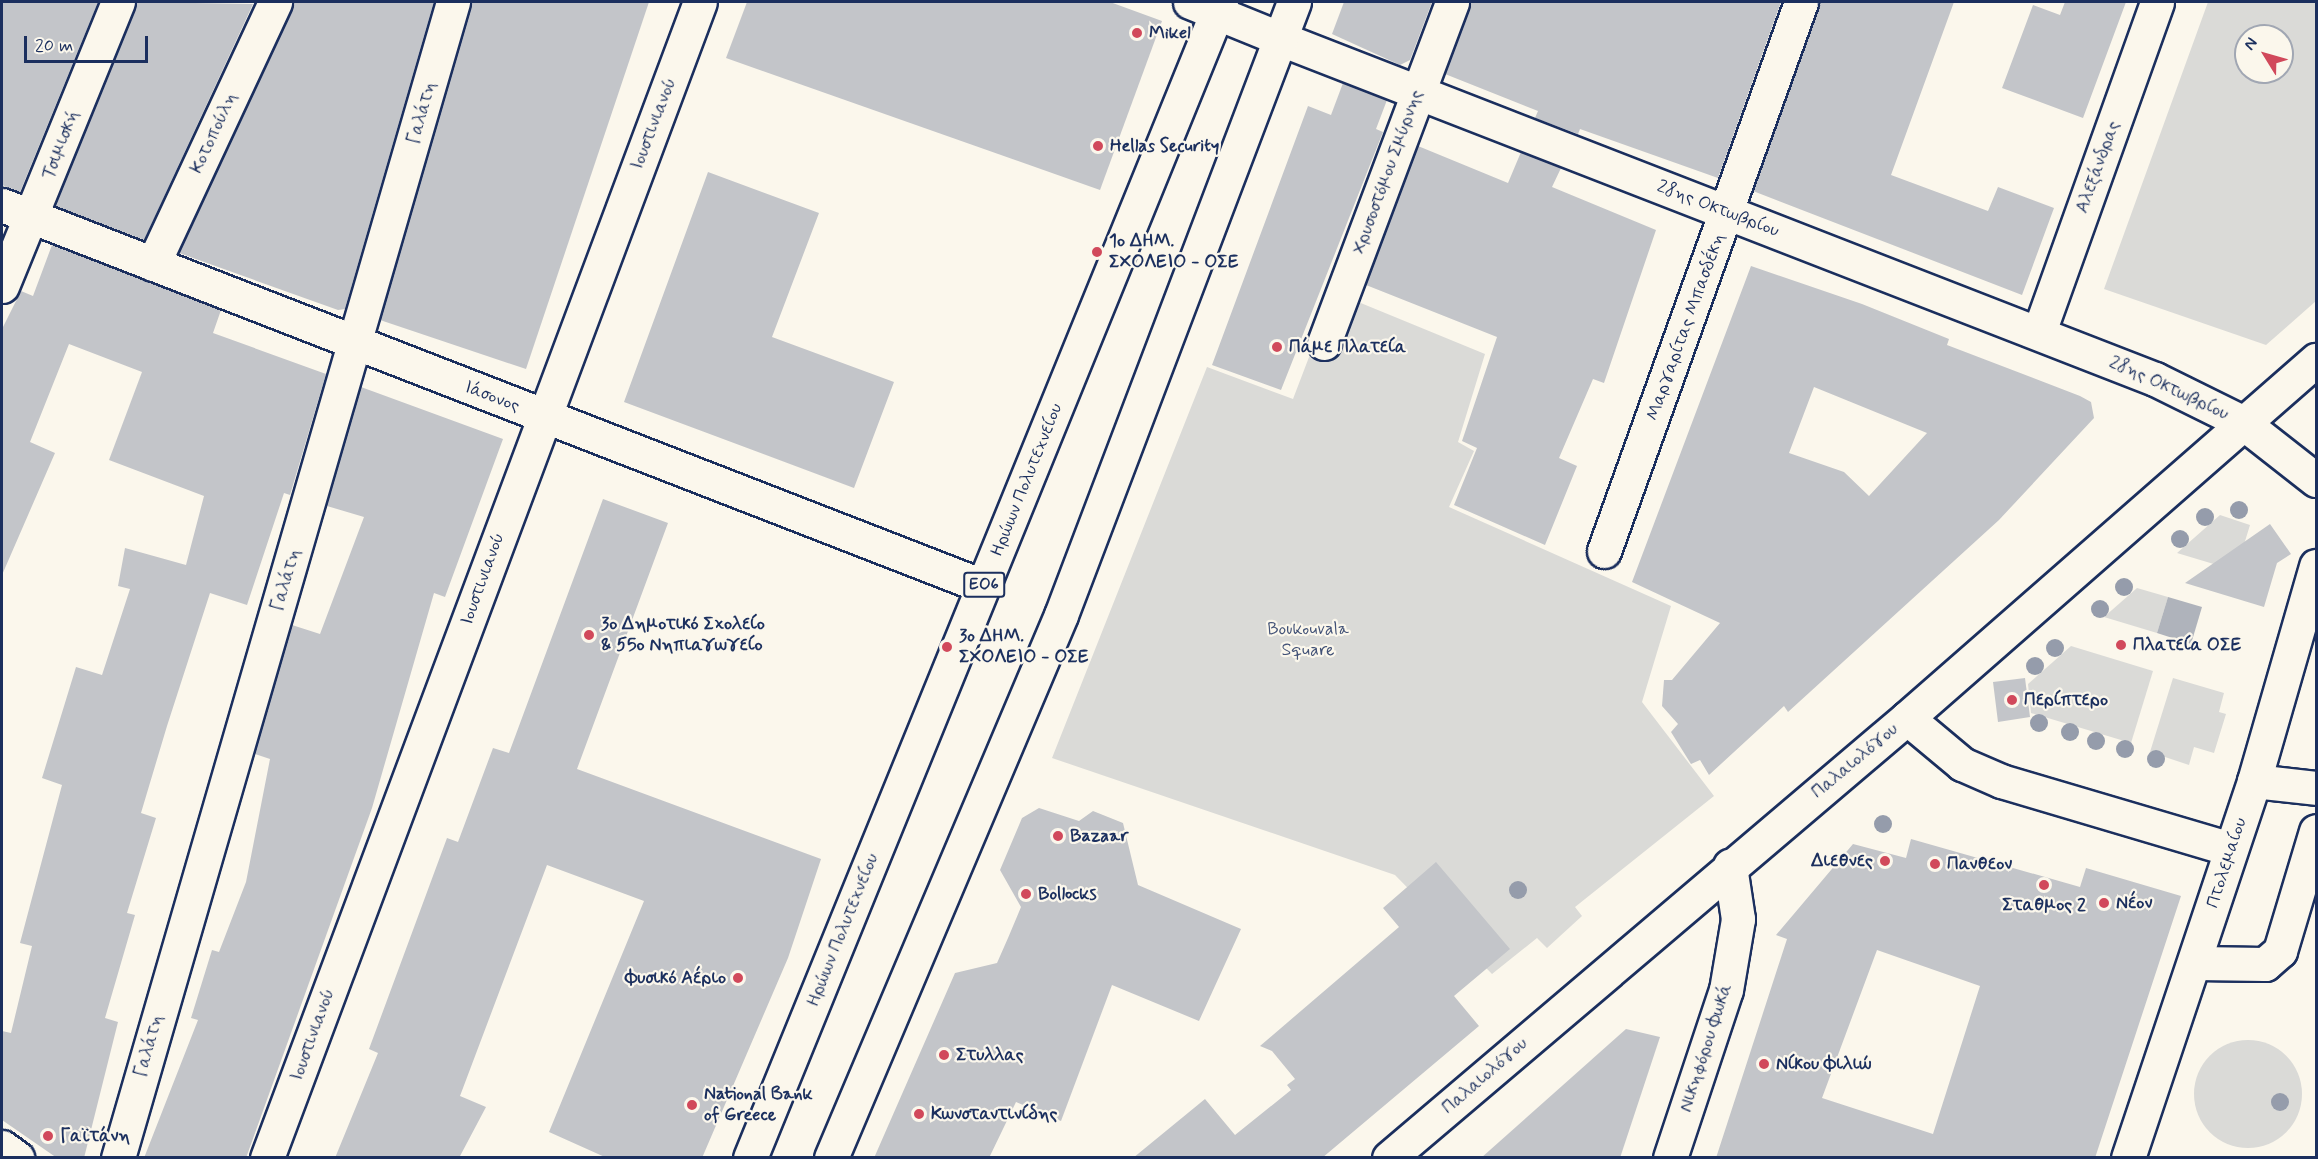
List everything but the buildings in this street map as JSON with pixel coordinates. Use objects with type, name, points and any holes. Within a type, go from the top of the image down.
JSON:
[{"type":"street","name":"Τσιμισκή","points":[[2,286],[33,217],[118,2]]},
{"type":"street","name":"Κοτοπούλη","points":[[153,264],[275,2]]},
{"type":"street","name":"Γαλάτη","points":[[118,1158],[356,344],[453,2]]},
{"type":"street","name":"Ιουστινιανού","points":[[267,1158],[700,2]]},
{"type":"street","points":[[831,1158],[1061,615],[1294,2]]},
{"type":"street","name":"Χρυσοστόμου Σμύρνης","points":[[1324,343],[1452,2]]},
{"type":"street","name":"Μαργαρίτας Μπασδέκη","points":[[1604,551],[1728,212],[1801,2]]},
{"type":"street","name":"Αλεξάνδρας","points":[[2039,332],[2157,2]]},
{"type":"street","name":"28ης Οκτωβρίου","points":[[1209,5],[1281,39],[2039,332],[2242,422]]},
{"type":"street","name":"Ηρώων Πολυτεχνείου","points":[[750,1158],[983,586],[1209,5]]},
{"type":"street","name":"Ιάσονος","points":[[2,205],[983,586]]},
{"type":"street","name":"Παλαιολόγου","points":[[1389,1158],[1907,718],[2242,422],[2316,360]]},
{"type":"street","points":[[2242,422],[2316,480]]},
{"type":"street","name":"Πτολεμαίου","points":[[2128,1158],[2196,963],[2230,849],[2254,781],[2316,566]]},
{"type":"street","points":[[1907,718],[1954,759],[1984,774],[2230,849]]},
{"type":"street","points":[[2254,781],[2316,788]]},
{"type":"street","points":[[2196,963],[2265,964],[2280,951],[2316,831]]},
{"type":"street","name":"Νικηφόρου Φωκά","points":[[1670,1158],[1726,990],[1738,919],[1730,866]]},
{"type":"street","points":[[2,1147],[17,1158]]},
{"type":"green space","points":[[2208,2],[2316,2],[2316,301],[2266,345],[2104,289]]},
{"type":"green space","name":"Boukouvala Square","points":[[1351,299],[1485,354],[1458,442],[1474,451],[1449,507],[1671,606],[1642,702],[1714,796],[1575,907],[1582,916],[1547,948],[1537,938],[1492,974],[1395,875],[1052,758],[1207,367],[1293,399],[1314,344]]},
{"type":"green space","points":[[2220,515],[2250,525],[2238,564],[2267,580],[2177,553]]},
{"type":"green space","points":[[2137,588],[2168,597],[2157,633],[2104,617]]},
{"type":"green space","points":[[2071,646],[2153,671],[2131,743],[2031,713],[2028,684]]},
{"type":"green space","points":[[2173,678],[2224,693],[2219,712],[2226,714],[2214,753],[2194,747],[2189,765],[2150,752]]},
{"type":"green space","points":[[2248,1040],[2269,1044],[2286,1056],[2298,1073],[2302,1094],[2298,1115],[2286,1132],[2269,1144],[2248,1148],[2227,1144],[2210,1132],[2198,1115],[2194,1094],[2198,1073],[2210,1056],[2227,1044]]},
{"type":"shaded area","points":[[2168,597],[2202,607],[2191,644],[2157,633]]},
{"type":"place","name":"Mikel","points":[[1137,33]]},
{"type":"place","name":"Hellas Security","points":[[1098,146]]},
{"type":"place","name":"1ο ΔΗΜ. ΣΧΟΛΕΙΟ - ΟΣΕ","points":[[1097,252]]},
{"type":"place","name":"Πάμε Πλατεία","points":[[1277,347]]},
{"type":"place","name":"3ο Δημοτικό Σχολείο & 55ο Νηπιαγωγείο","points":[[589,635]]},
{"type":"place","name":"Πλατεία ΟΣΕ","points":[[2121,645]]},
{"type":"place","name":"3o ΔΗΜ. ΣΧΟΛΕΙΟ - ΟΣΕ","points":[[947,647]]},
{"type":"place","name":"Περίπτερο","points":[[2012,700]]},
{"type":"place","name":"Bazaar","points":[[1058,836]]},
{"type":"place","name":"Διεθνες","points":[[1885,861]]},
{"type":"place","name":"Πανθεον","points":[[1935,864]]},
{"type":"place","name":"Σταθμος 2","points":[[2044,885]]},
{"type":"place","name":"Bollocks","points":[[1026,894]]},
{"type":"place","name":"Νέον","points":[[2104,903]]},
{"type":"place","name":"Φυσικό Αέριο","points":[[738,978]]},
{"type":"place","name":"Στυλλας","points":[[944,1055]]},
{"type":"place","name":"Νίκου Φιλιώ","points":[[1764,1064]]},
{"type":"place","name":"National Bank of Greece","points":[[692,1105]]},
{"type":"place","name":"Κωνσταντινίδης","points":[[919,1114]]},
{"type":"place","name":"Γαϊτάνη","points":[[48,1136]]}]
